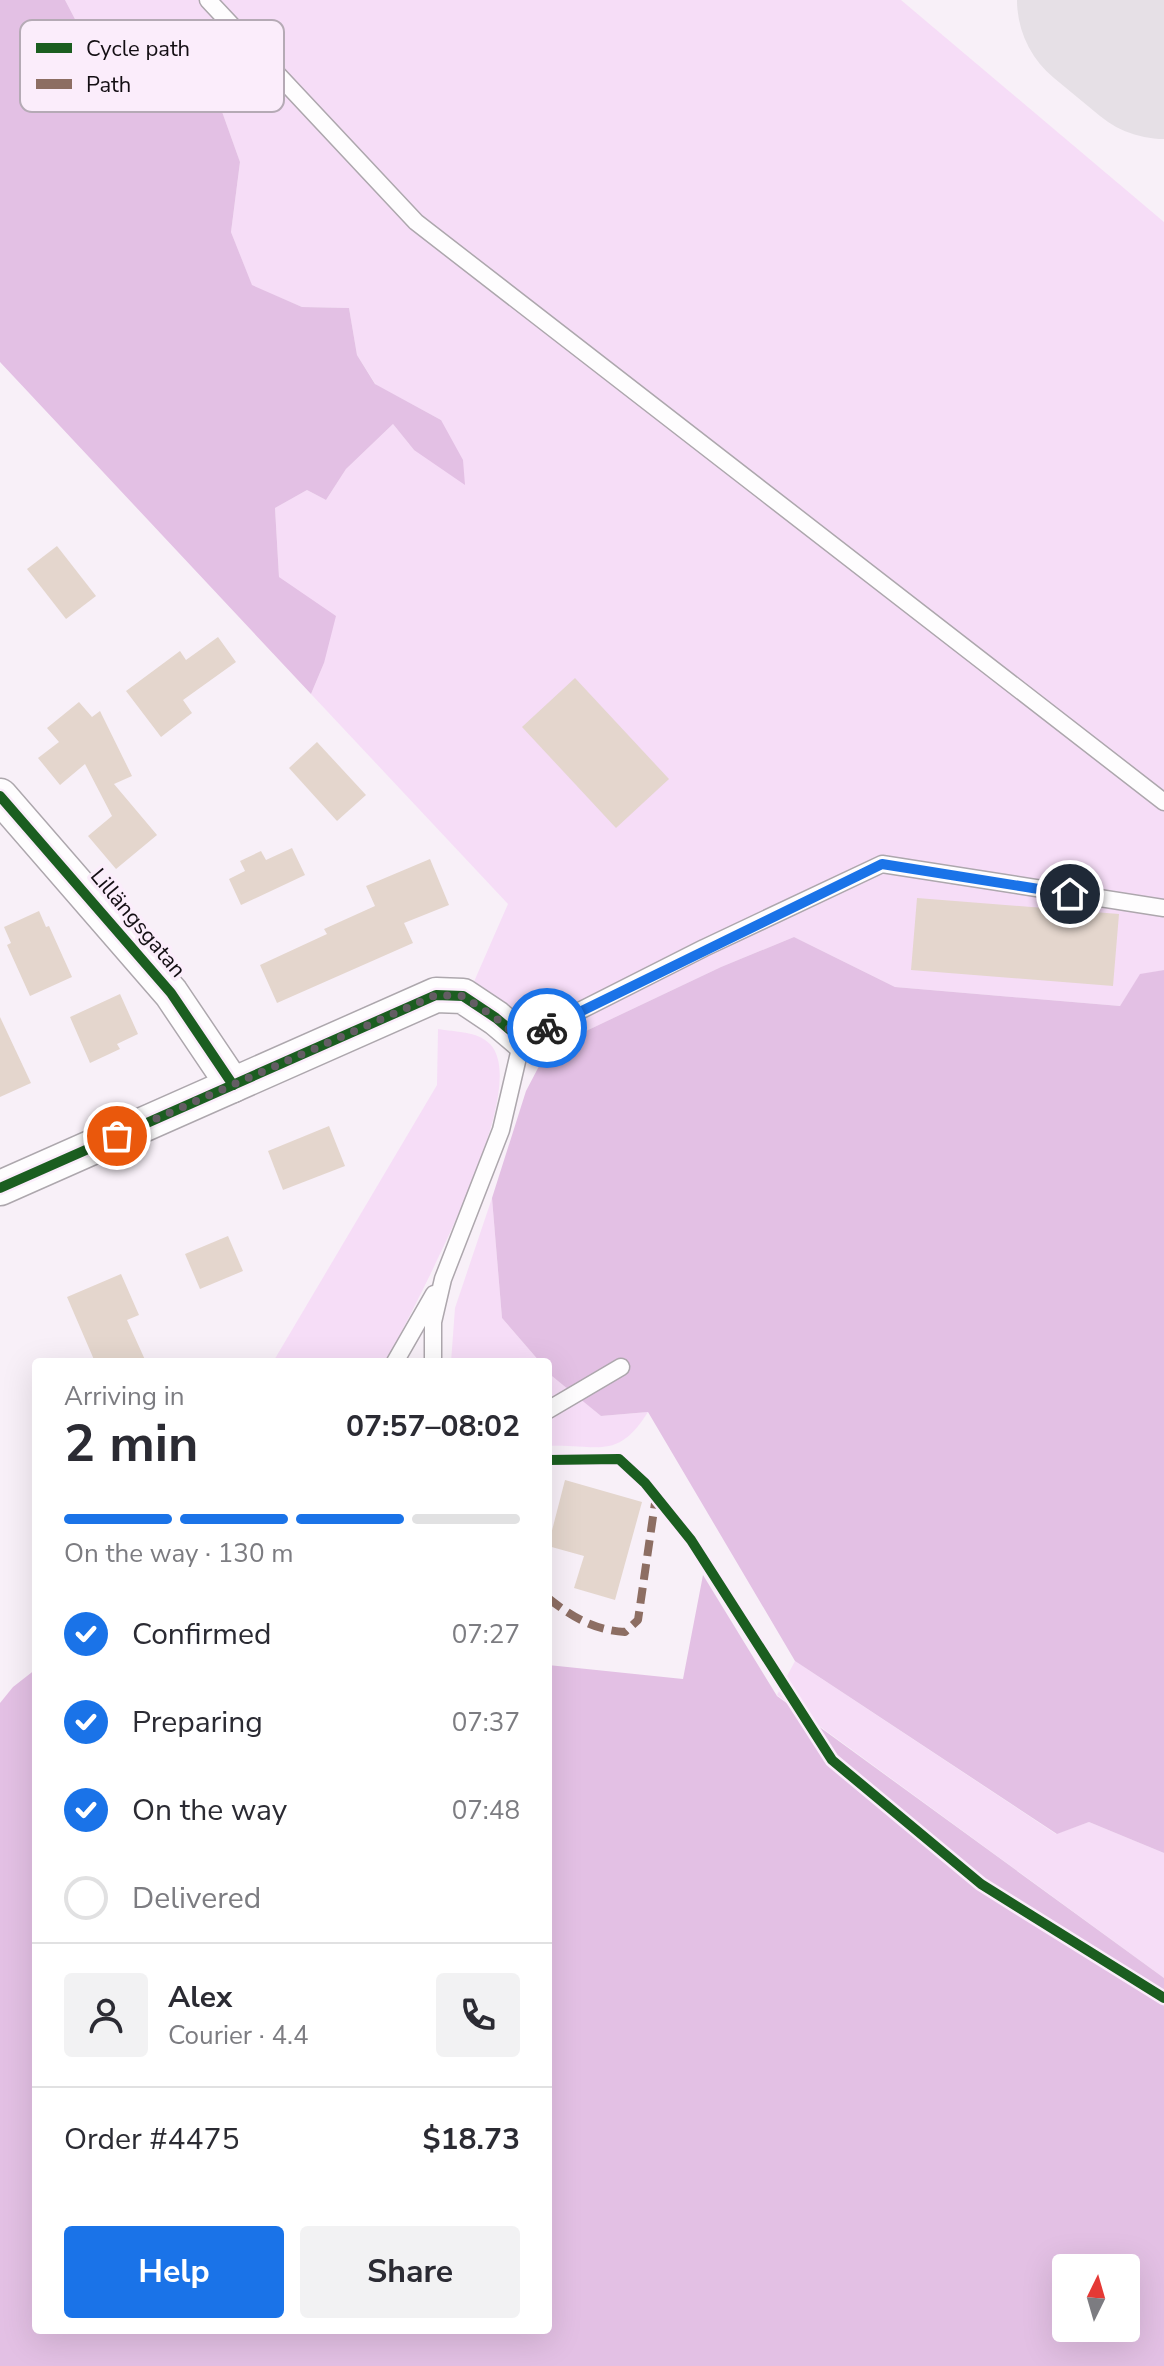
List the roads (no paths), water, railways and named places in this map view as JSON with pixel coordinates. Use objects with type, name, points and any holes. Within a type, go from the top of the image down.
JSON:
[{"type":"street","name":"Lillängsgatan","points":[[1,800],[171,993],[233,1085]]},
{"type":"street","points":[[0,1188],[436,995],[463,996],[522,1040]]},
{"type":"lane","points":[[208,0],[227,20]]},
{"type":"lane","points":[[284,81],[416,222],[1164,802]]},
{"type":"lane","points":[[433,1358],[433,1322],[443,1279],[501,1130],[522,1040],[704,948],[882,864],[1164,908]]},
{"type":"lane","points":[[397,1358],[443,1279]]},
{"type":"lane","points":[[552,1408],[621,1367]]}]
